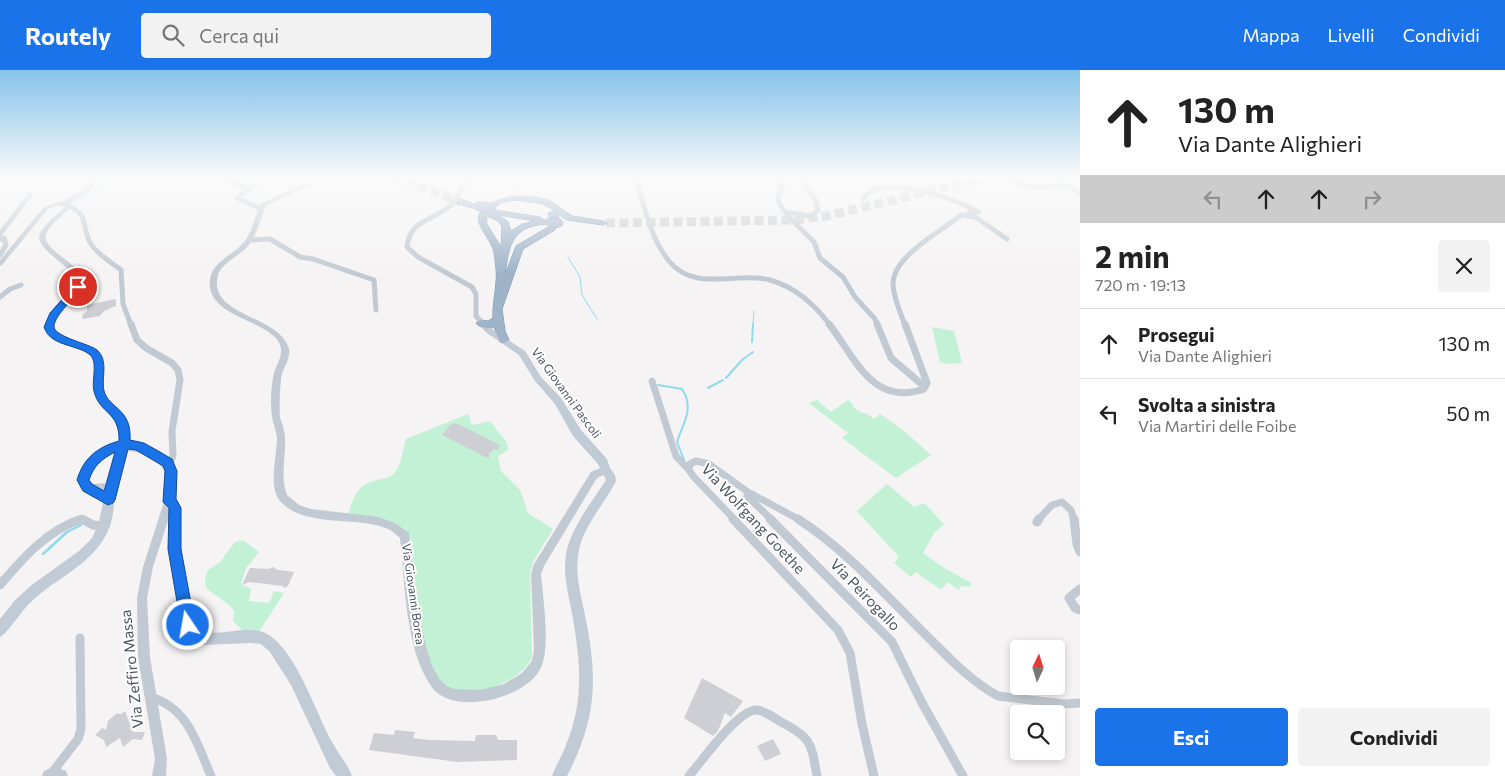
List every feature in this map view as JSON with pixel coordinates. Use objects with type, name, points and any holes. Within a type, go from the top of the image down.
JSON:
[{"type":"highway","points":[[483,209],[555,222]]},
{"type":"highway","points":[[488,209],[482,218],[497,248],[501,272]]},
{"type":"highway","points":[[490,211],[498,209]]},
{"type":"highway","points":[[498,307],[519,248],[548,232],[554,226],[555,218],[546,209]]},
{"type":"highway","points":[[504,254],[508,240],[517,230],[530,224],[555,222],[604,223],[570,218],[557,209]]},
{"type":"highway","points":[[490,211],[506,226],[496,325],[504,340]]},
{"type":"highway","points":[[481,323],[496,325]]},
{"type":"main road","name":"Via Giovanni Pascoli","points":[[504,340],[522,353],[538,379],[558,401],[577,433],[603,462],[605,470]]},
{"type":"main road","points":[[0,631],[13,612],[32,592],[88,552],[98,539],[104,526],[110,494],[91,489],[85,484],[83,476],[96,457],[110,448],[126,444],[140,446],[159,456],[169,465],[171,471],[169,502],[174,504],[175,508],[174,549],[190,630],[200,639],[258,637],[271,643],[280,654],[299,689],[329,754],[345,776]]},
{"type":"main road","points":[[559,776],[570,757],[582,721],[587,685],[582,634],[571,574],[572,552],[611,481],[610,475],[605,470]]},
{"type":"street","points":[[0,234],[19,209]]},
{"type":"street","points":[[0,264],[46,209]]},
{"type":"street","points":[[63,209],[44,230],[41,238],[49,248],[79,273],[81,282],[54,315],[49,327],[55,336],[93,352],[98,359],[98,390],[101,398],[119,416],[124,424],[124,442],[110,494]]},
{"type":"street","points":[[74,209],[81,212],[91,244],[121,270],[123,304],[137,340],[146,348],[172,363],[178,370],[180,380],[172,431],[173,456],[169,465]]},
{"type":"street","points":[[248,318],[220,301],[214,292],[213,279],[227,257],[249,240],[261,209]]},
{"type":"street","points":[[446,209],[412,229],[408,235],[407,247],[418,257],[472,287],[476,294],[476,316],[481,323]]},
{"type":"street","points":[[645,209],[652,233],[665,256],[679,272],[708,280],[749,277],[768,280],[784,286],[807,301],[830,323],[865,374],[877,386],[902,393],[920,390],[925,387]]},
{"type":"street","points":[[786,211],[811,216],[818,209]]},
{"type":"street","points":[[925,387],[925,376],[895,298],[893,282],[902,261],[921,244],[948,226],[961,215],[959,213],[978,212],[970,209]]},
{"type":"street","points":[[786,211],[814,242],[820,258],[842,277],[855,297],[875,319],[891,358],[925,387]]},
{"type":"street","points":[[961,215],[980,218],[1007,238]]},
{"type":"street","points":[[0,239],[4,238],[6,245],[0,255]]},
{"type":"street","points":[[249,240],[270,240],[300,257],[313,259],[374,280],[372,291],[376,300],[376,310]]},
{"type":"street","points":[[0,297],[10,289],[21,285]]},
{"type":"street","name":"Via Giovanni Borea","points":[[248,318],[278,336],[285,351],[277,375],[276,389],[276,416],[281,436],[278,480],[283,498],[292,505],[309,513],[376,522],[395,528],[405,536],[414,619],[420,646],[427,669],[436,684],[443,691],[468,697],[496,692],[520,681],[537,664],[540,650],[536,574],[539,564],[594,476],[605,470]]},
{"type":"street","points":[[652,381],[676,456],[689,470]]},
{"type":"street","name":"Via Wolfgang Goethe","points":[[874,776],[862,724],[850,653],[838,630],[689,470],[690,464],[693,462],[704,461],[732,482],[817,532],[956,664],[989,691],[998,696],[1064,704],[1080,703]]},
{"type":"street","name":"Via Peirogallo","points":[[732,482],[782,529],[892,642],[926,710],[963,776]]},
{"type":"street","points":[[1037,522],[1052,503],[1058,501],[1064,504],[1073,515],[1076,543],[1080,552]]},
{"type":"street","name":"Via Zeffiro Massa","points":[[159,776],[160,759],[144,657],[142,598],[148,566],[169,502]]},
{"type":"street","points":[[0,584],[36,547],[71,522],[82,519],[93,525],[104,526]]},
{"type":"street","points":[[1080,589],[1069,598],[1075,608],[1080,610]]},
{"type":"street","points":[[54,776],[78,739],[81,729],[80,638]]},
{"type":"street","points":[[150,696],[159,698],[182,714],[211,776]]},
{"type":"street","points":[[689,776],[738,719],[749,711],[759,710],[797,730],[806,738],[812,749],[817,776]]},
{"type":"green space","points":[[932,327],[954,331],[962,363],[948,364],[940,362]]},
{"type":"green space","points":[[817,400],[831,412],[848,400],[854,405],[852,407],[874,419],[880,414],[903,430],[931,455],[896,478],[842,438],[848,433],[809,403]]},
{"type":"green space","points":[[468,414],[472,425],[490,421],[507,443],[508,450],[498,456],[501,471],[520,490],[528,513],[553,529],[534,560],[530,572],[532,658],[517,675],[497,685],[473,692],[456,691],[447,688],[435,673],[429,657],[420,617],[411,540],[405,529],[397,525],[348,514],[358,490],[373,481],[389,477],[395,472],[401,461],[406,439]]},
{"type":"green space","points":[[887,484],[914,507],[924,503],[944,524],[934,533],[923,553],[971,583],[971,587],[960,586],[959,590],[948,582],[941,590],[916,572],[911,577],[894,563],[899,557],[857,511]]},
{"type":"green space","points":[[243,540],[259,552],[246,568],[241,584],[251,589],[249,601],[269,603],[274,591],[284,593],[259,632],[242,630],[233,621],[234,611],[229,605],[206,588],[205,577],[208,570],[220,562],[235,542]]},
{"type":"building","points":[[116,299],[116,306],[104,311],[100,316],[83,319],[82,315],[87,311],[87,305]]},
{"type":"building","points":[[456,423],[500,445],[498,450],[494,449],[489,454],[489,459],[442,435],[450,425]]},
{"type":"building","points":[[273,567],[278,570],[294,572],[288,586],[284,588],[283,586],[249,582],[242,585],[250,568],[268,569]]},
{"type":"building","points":[[702,678],[743,701],[731,717],[725,713],[718,731],[713,736],[684,718]]},
{"type":"building","points":[[125,711],[133,732],[145,732],[142,740],[133,739],[123,747],[120,738],[106,747],[104,740],[95,735],[102,728],[106,730],[108,721],[117,713],[121,714]]},
{"type":"building","points":[[395,730],[415,732],[413,738],[429,740],[475,741],[476,735],[496,735],[498,740],[517,740],[517,760],[457,762],[369,750],[374,733],[394,735]]},
{"type":"building","points":[[773,739],[781,754],[765,761],[757,746]]},
{"type":"waterway","points":[[568,257],[580,277],[582,295],[597,319]]},
{"type":"waterway","points":[[753,325],[754,311]]},
{"type":"waterway","points":[[752,342],[753,324]]},
{"type":"waterway","points":[[726,378],[742,360],[753,352]]},
{"type":"waterway","points":[[708,388],[723,380]]},
{"type":"waterway","points":[[658,385],[682,389],[686,396],[688,403],[687,416],[677,442],[684,460]]},
{"type":"waterway","points":[[43,554],[67,532],[81,525]]},
{"type":"tunnel","points":[[606,223],[795,220],[826,216],[855,209]]},
{"type":"route","points":[[78,287],[54,315],[49,327],[55,336],[93,352],[98,359],[98,390],[101,398],[119,416],[125,430],[125,436],[124,442],[121,455],[108,500],[103,495],[87,487],[83,480],[83,476],[91,461],[110,448],[118,446],[126,444],[140,446],[168,463],[171,471],[169,502],[174,504],[175,508],[176,532],[174,549],[188,625]]}]
